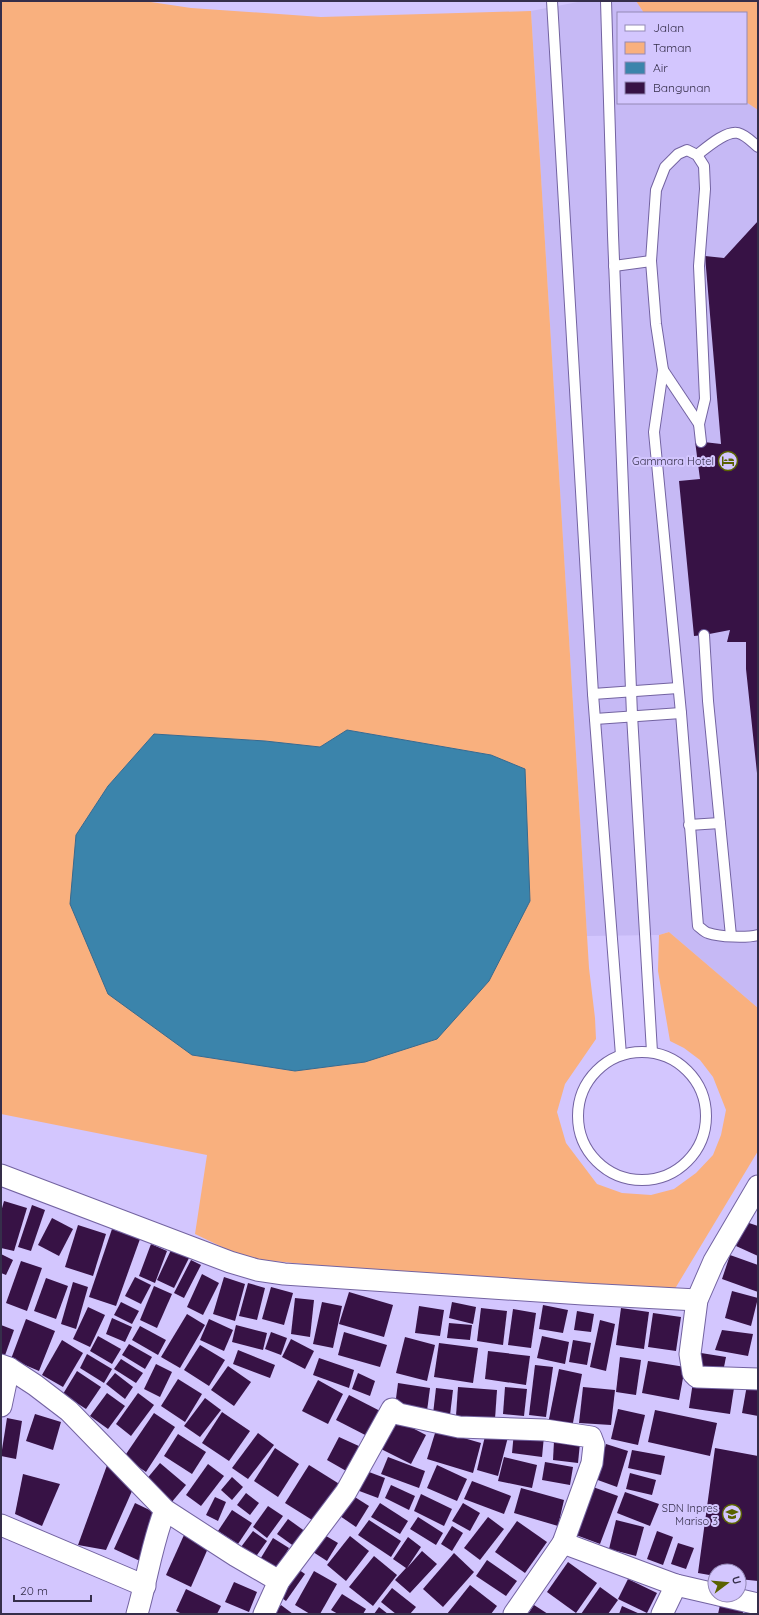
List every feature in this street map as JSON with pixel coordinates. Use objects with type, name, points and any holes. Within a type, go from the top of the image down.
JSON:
[{"type":"street","points":[[1,1175],[230,1262],[257,1270],[284,1274],[697,1300]]},
{"type":"street","points":[[758,1186],[716,1255],[697,1300],[690,1354],[693,1373],[701,1378],[758,1379]]},
{"type":"street","points":[[1,1406],[5,1367],[35,1385],[69,1411],[165,1510],[236,1556],[279,1581]]},
{"type":"street","points":[[264,1614],[279,1581],[346,1492],[392,1409],[399,1414],[459,1426],[545,1430],[591,1436],[594,1451],[592,1463],[562,1543],[514,1614]]},
{"type":"street","points":[[137,1614],[145,1586],[153,1542],[165,1510]]},
{"type":"street","points":[[1,1525],[145,1586]]},
{"type":"street","points":[[562,1543],[676,1585],[707,1592]]},
{"type":"street","points":[[662,1614],[676,1585]]},
{"type":"street","points":[[747,1601],[758,1604]]},
{"type":"lane","points":[[552,1],[593,694],[621,1055]]},
{"type":"lane","points":[[606,1],[614,266],[632,715],[652,1052]]},
{"type":"lane","points":[[697,155],[726,134],[736,132],[745,136],[758,147]]},
{"type":"lane","points":[[701,442],[699,424],[705,398],[699,266],[705,189],[704,166],[697,155],[687,150],[678,154],[665,167],[656,190],[651,262],[656,324],[663,370],[654,432],[681,713],[698,926],[706,933],[751,937],[758,934]]},
{"type":"lane","points":[[614,266],[651,262]]},
{"type":"lane","points":[[663,370],[699,424]]},
{"type":"lane","points":[[704,635],[708,701],[731,936]]},
{"type":"lane","points":[[593,694],[678,688]]},
{"type":"lane","points":[[595,719],[632,715],[681,713]]},
{"type":"lane","points":[[689,825],[720,823]]},
{"type":"lane","points":[[636,1052],[652,1052],[668,1057],[693,1077],[701,1091],[705,1106],[706,1121],[703,1136],[697,1149],[677,1170],[664,1177],[649,1180],[635,1180],[621,1177],[606,1170],[594,1159],[580,1132],[578,1116],[580,1100],[586,1085],[595,1072],[606,1062],[621,1055],[636,1052]]},
{"type":"shaded area","points":[[583,1],[636,1],[643,12],[617,12],[617,104],[747,104],[747,103],[758,110],[758,1008],[669,932],[659,935],[587,936],[531,11]]},
{"type":"green space","points":[[1,1],[144,1],[191,8],[321,17],[531,11],[589,968],[596,1039],[565,1084],[557,1112],[566,1143],[597,1184],[622,1193],[651,1195],[674,1189],[696,1173],[713,1155],[721,1135],[726,1110],[713,1077],[700,1060],[684,1048],[670,1041],[658,971],[659,935],[669,932],[758,1008],[758,1151],[673,1292],[557,1290],[245,1258],[195,1234],[207,1155],[1,1114]],"holes":[[[348,730],[491,755],[525,769],[365,1062],[294,1071],[192,1055],[76,835],[108,786],[154,734],[265,741],[320,747]]]},
{"type":"green space","points":[[636,1],[758,1],[758,110],[747,103],[747,12],[643,12]]},
{"type":"water","points":[[347,730],[491,755],[525,769],[530,901],[489,981],[437,1039],[365,1062],[295,1071],[192,1055],[108,994],[70,904],[76,835],[108,786],[154,734],[265,741],[320,747]]},
{"type":"building","name":"Gammara Hotel","points":[[758,221],[757,773],[746,669],[746,642],[727,642],[730,630],[694,636],[679,481],[700,479],[695,441],[721,444],[705,256],[724,258]]},
{"type":"building","points":[[4,1201],[27,1208],[14,1251],[1,1248],[1,1212]]},
{"type":"building","points":[[32,1205],[45,1210],[31,1251],[18,1247]]},
{"type":"building","points":[[52,1218],[73,1229],[59,1256],[38,1245]]},
{"type":"building","points":[[746,1222],[758,1226],[758,1256],[736,1246]]},
{"type":"building","points":[[78,1225],[106,1234],[93,1276],[65,1267]]},
{"type":"building","points":[[112,1229],[140,1239],[116,1306],[89,1297]]},
{"type":"building","points":[[151,1244],[167,1251],[155,1283],[139,1276]]},
{"type":"building","points":[[171,1250],[189,1258],[174,1288],[157,1280]]},
{"type":"building","points":[[1,1254],[13,1260],[6,1275],[1,1273]]},
{"type":"building","points":[[730,1255],[758,1265],[758,1292],[722,1279]]},
{"type":"building","points":[[191,1260],[201,1265],[184,1298],[174,1293]]},
{"type":"building","points":[[21,1261],[42,1268],[27,1311],[6,1303]]},
{"type":"building","points":[[202,1274],[219,1283],[203,1315],[187,1307]]},
{"type":"building","points":[[135,1277],[151,1285],[141,1304],[125,1296]]},
{"type":"building","points":[[224,1277],[245,1284],[235,1321],[213,1314]]},
{"type":"building","points":[[46,1278],[68,1286],[56,1319],[34,1311]]},
{"type":"building","points":[[73,1282],[88,1287],[76,1329],[61,1324]]},
{"type":"building","points":[[248,1283],[265,1288],[257,1320],[239,1316]]},
{"type":"building","points":[[154,1286],[172,1294],[157,1328],[140,1320]]},
{"type":"building","points":[[271,1287],[293,1293],[284,1325],[262,1319]]},
{"type":"building","points":[[732,1291],[758,1298],[751,1326],[725,1318]]},
{"type":"building","points":[[349,1292],[393,1305],[384,1337],[339,1324]]},
{"type":"building","points":[[295,1298],[314,1300],[310,1337],[291,1334]]},
{"type":"building","points":[[121,1302],[139,1311],[132,1324],[114,1315]]},
{"type":"building","points":[[322,1302],[342,1306],[333,1348],[313,1344]]},
{"type":"building","points":[[452,1302],[476,1307],[473,1324],[449,1318]]},
{"type":"building","points":[[543,1305],[568,1310],[563,1333],[539,1329]]},
{"type":"building","points":[[419,1306],[444,1310],[440,1336],[415,1333]]},
{"type":"building","points":[[88,1307],[105,1315],[90,1347],[73,1339]]},
{"type":"building","points":[[481,1308],[507,1311],[503,1345],[477,1341]]},
{"type":"building","points":[[621,1308],[649,1312],[644,1349],[616,1345]]},
{"type":"building","points":[[513,1309],[536,1313],[531,1348],[508,1345]]},
{"type":"building","points":[[577,1311],[594,1314],[591,1332],[574,1330]]},
{"type":"building","points":[[653,1313],[681,1317],[676,1351],[648,1347]]},
{"type":"building","points":[[187,1314],[205,1325],[180,1368],[161,1357]]},
{"type":"building","points":[[112,1318],[132,1327],[125,1342],[106,1334]]},
{"type":"building","points":[[26,1319],[55,1331],[39,1371],[11,1359]]},
{"type":"building","points":[[209,1319],[233,1330],[224,1351],[200,1340]]},
{"type":"building","points":[[600,1320],[615,1324],[606,1371],[590,1367]]},
{"type":"building","points":[[449,1323],[472,1325],[470,1340],[447,1338]]},
{"type":"building","points":[[1,1325],[14,1330],[3,1361],[1,1360]]},
{"type":"building","points":[[236,1325],[267,1333],[263,1350],[232,1342]]},
{"type":"building","points":[[140,1326],[166,1340],[158,1355],[132,1340]]},
{"type":"building","points":[[722,1330],[753,1334],[748,1356],[715,1350]]},
{"type":"building","points":[[271,1332],[287,1338],[281,1355],[265,1349]]},
{"type":"building","points":[[344,1332],[387,1345],[380,1367],[338,1355]]},
{"type":"building","points":[[98,1336],[121,1349],[112,1364],[90,1351]]},
{"type":"building","points":[[542,1336],[569,1342],[565,1364],[537,1358]]},
{"type":"building","points":[[405,1337],[435,1345],[427,1381],[396,1373]]},
{"type":"building","points":[[291,1339],[314,1351],[305,1369],[282,1357]]},
{"type":"building","points":[[62,1340],[83,1353],[63,1387],[42,1375]]},
{"type":"building","points":[[573,1340],[591,1343],[587,1365],[569,1362]]},
{"type":"building","points":[[439,1343],[478,1348],[473,1383],[434,1377]]},
{"type":"building","points":[[129,1344],[152,1357],[145,1369],[122,1355]]},
{"type":"building","points":[[200,1345],[225,1360],[209,1386],[184,1370]]},
{"type":"building","points":[[238,1350],[275,1365],[270,1378],[233,1364]]},
{"type":"building","points":[[488,1351],[530,1356],[526,1385],[485,1379]]},
{"type":"building","points":[[701,1353],[726,1357],[723,1372],[698,1368]]},
{"type":"building","points":[[87,1354],[112,1369],[104,1383],[80,1368]]},
{"type":"building","points":[[620,1357],[641,1360],[636,1395],[616,1392]]},
{"type":"building","points":[[319,1358],[354,1370],[349,1388],[313,1375]]},
{"type":"building","points":[[121,1359],[143,1373],[136,1383],[114,1369]]},
{"type":"building","points":[[648,1361],[685,1367],[679,1400],[642,1393]]},
{"type":"building","points":[[156,1364],[172,1372],[160,1397],[144,1389]]},
{"type":"building","points":[[535,1365],[553,1367],[546,1417],[529,1415]]},
{"type":"building","points":[[228,1366],[251,1382],[234,1406],[211,1390]]},
{"type":"building","points":[[559,1369],[582,1374],[572,1428],[548,1424]]},
{"type":"building","points":[[77,1371],[101,1387],[86,1409],[63,1394]]},
{"type":"building","points":[[115,1373],[133,1387],[125,1399],[106,1384]]},
{"type":"building","points":[[358,1373],[375,1381],[370,1396],[352,1389]]},
{"type":"building","points":[[178,1379],[202,1394],[185,1422],[161,1406]]},
{"type":"building","points":[[318,1380],[343,1394],[328,1424],[302,1411]]},
{"type":"building","points":[[693,1382],[734,1388],[730,1414],[689,1408]]},
{"type":"building","points":[[398,1383],[430,1388],[427,1411],[395,1406]]},
{"type":"building","points":[[747,1385],[758,1387],[758,1416],[742,1413]]},
{"type":"building","points":[[458,1387],[497,1390],[495,1419],[456,1416]]},
{"type":"building","points":[[505,1387],[527,1389],[524,1416],[503,1414]]},
{"type":"building","points":[[583,1387],[615,1390],[611,1425],[579,1423]]},
{"type":"building","points":[[436,1388],[453,1390],[450,1415],[433,1414]]},
{"type":"building","points":[[107,1393],[125,1406],[108,1429],[90,1416]]},
{"type":"building","points":[[138,1393],[154,1405],[131,1436],[116,1424]]},
{"type":"building","points":[[349,1395],[386,1414],[373,1439],[336,1420]]},
{"type":"building","points":[[205,1398],[221,1410],[200,1437],[184,1426]]},
{"type":"building","points":[[618,1409],[645,1415],[638,1445],[611,1439]]},
{"type":"building","points":[[655,1410],[717,1423],[710,1456],[648,1442]]},
{"type":"building","points":[[222,1412],[250,1431],[229,1461],[202,1443]]},
{"type":"building","points":[[154,1413],[175,1427],[146,1472],[124,1457]]},
{"type":"building","points":[[35,1414],[61,1422],[53,1450],[26,1441]]},
{"type":"building","points":[[7,1418],[22,1421],[16,1459],[1,1456]]},
{"type":"building","points":[[395,1419],[426,1435],[411,1464],[381,1449]]},
{"type":"building","points":[[436,1430],[481,1443],[473,1473],[427,1459]]},
{"type":"building","points":[[486,1432],[508,1437],[498,1476],[477,1470]]},
{"type":"building","points":[[514,1432],[544,1436],[542,1457],[512,1453]]},
{"type":"building","points":[[258,1433],[274,1445],[248,1479],[232,1468]]},
{"type":"building","points":[[178,1434],[206,1452],[192,1474],[164,1456]]},
{"type":"building","points":[[339,1437],[361,1447],[348,1472],[327,1460]]},
{"type":"building","points":[[554,1441],[580,1443],[578,1463],[553,1460]]},
{"type":"building","points":[[606,1444],[628,1451],[617,1487],[595,1479]]},
{"type":"building","points":[[275,1448],[299,1464],[278,1497],[254,1481]]},
{"type":"building","name":"SDN Inpres Mariso 3","points":[[715,1448],[758,1456],[758,1581],[747,1580],[747,1563],[707,1563],[707,1575],[698,1573]]},
{"type":"building","points":[[632,1450],[665,1456],[661,1475],[628,1468]]},
{"type":"building","points":[[110,1457],[136,1482],[106,1550],[78,1545]]},
{"type":"building","points":[[388,1457],[425,1471],[419,1488],[381,1474]]},
{"type":"building","points":[[504,1457],[537,1465],[532,1488],[498,1481]]},
{"type":"building","points":[[545,1462],[573,1467],[570,1485],[542,1480]]},
{"type":"building","points":[[160,1463],[186,1485],[171,1503],[145,1481]]},
{"type":"building","points":[[208,1464],[224,1476],[201,1506],[186,1495]]},
{"type":"building","points":[[309,1465],[341,1485],[317,1523],[285,1503]]},
{"type":"building","points":[[437,1465],[467,1479],[457,1501],[427,1488]]},
{"type":"building","points":[[361,1469],[385,1478],[378,1498],[354,1489]]},
{"type":"building","points":[[630,1473],[656,1480],[652,1495],[626,1489]]},
{"type":"building","points":[[23,1474],[60,1484],[42,1526],[15,1514]]},
{"type":"building","points":[[232,1477],[243,1487],[232,1500],[221,1490]]},
{"type":"building","points":[[472,1481],[511,1496],[504,1514],[464,1499]]},
{"type":"building","points":[[391,1485],[415,1496],[409,1510],[385,1498]]},
{"type":"building","points":[[593,1487],[618,1496],[600,1544],[576,1535]]},
{"type":"building","points":[[521,1488],[564,1500],[558,1526],[514,1513]]},
{"type":"building","points":[[625,1492],[659,1504],[650,1526],[617,1513]]},
{"type":"building","points":[[246,1493],[259,1503],[250,1515],[237,1505]]},
{"type":"building","points":[[350,1494],[369,1506],[356,1527],[337,1514]]},
{"type":"building","points":[[421,1494],[452,1509],[444,1526],[414,1511]]},
{"type":"building","points":[[215,1497],[226,1502],[218,1521],[206,1515]]},
{"type":"building","points":[[135,1503],[160,1515],[140,1561],[114,1549]]},
{"type":"building","points":[[380,1503],[408,1521],[400,1534],[371,1517]]},
{"type":"building","points":[[463,1503],[480,1513],[470,1531],[452,1521]]},
{"type":"building","points":[[268,1506],[283,1516],[267,1538],[253,1527]]},
{"type":"building","points":[[232,1510],[252,1523],[238,1544],[218,1531]]},
{"type":"building","points":[[418,1517],[443,1533],[436,1545],[410,1529]]},
{"type":"building","points":[[488,1517],[504,1529],[480,1560],[464,1548]]},
{"type":"building","points":[[288,1519],[306,1532],[295,1547],[277,1534]]},
{"type":"building","points":[[369,1520],[401,1541],[391,1557],[358,1535]]},
{"type":"building","points":[[616,1520],[644,1527],[636,1556],[609,1549]]},
{"type":"building","points":[[517,1521],[547,1542],[525,1573],[495,1552]]},
{"type":"building","points":[[452,1526],[463,1533],[452,1551],[441,1544]]},
{"type":"building","points":[[253,1531],[267,1541],[252,1562],[238,1551]]},
{"type":"building","points":[[657,1531],[673,1537],[663,1565],[647,1559]]},
{"type":"building","points":[[321,1533],[338,1543],[327,1561],[310,1550]]},
{"type":"building","points":[[184,1535],[209,1546],[191,1587],[166,1575]]},
{"type":"building","points":[[350,1536],[369,1551],[346,1581],[327,1565]]},
{"type":"building","points":[[408,1537],[421,1547],[407,1568],[422,1551],[437,1564],[410,1593],[395,1580],[406,1568],[393,1559]]},
{"type":"building","points":[[273,1538],[289,1548],[273,1576],[256,1566]]},
{"type":"building","points":[[678,1543],[694,1548],[686,1569],[671,1564]]},
{"type":"building","points":[[454,1553],[474,1572],[443,1607],[423,1589]]},
{"type":"building","points":[[374,1556],[397,1575],[373,1606],[349,1587]]},
{"type":"building","points":[[487,1560],[517,1581],[506,1596],[476,1576]]},
{"type":"building","points":[[568,1562],[597,1583],[576,1613],[547,1592]]},
{"type":"building","points":[[295,1567],[305,1574],[286,1601],[276,1594]]},
{"type":"building","points":[[314,1571],[337,1584],[320,1614],[310,1614],[295,1605]]},
{"type":"building","points":[[628,1579],[657,1593],[647,1613],[618,1599]]},
{"type":"building","points":[[234,1582],[257,1592],[249,1612],[225,1602]]},
{"type":"building","points":[[470,1585],[497,1606],[491,1614],[447,1614]]},
{"type":"building","points":[[600,1587],[618,1600],[608,1614],[581,1614]]},
{"type":"building","points":[[392,1588],[416,1607],[410,1614],[396,1614],[381,1602]]},
{"type":"building","points":[[186,1589],[221,1606],[217,1614],[182,1614],[176,1611]]},
{"type":"building","points":[[342,1594],[366,1609],[363,1614],[338,1614],[331,1610]]},
{"type":"building","points":[[281,1605],[293,1614],[274,1614]]},
{"type":"building","points":[[534,1605],[548,1614],[528,1614]]},
{"type":"building","points":[[720,1605],[743,1611],[743,1614],[718,1614]]},
{"type":"building","points":[[622,1606],[640,1614],[619,1614]]},
{"type":"building","points":[[379,1607],[388,1614],[374,1614]]},
{"type":"place","name":"Gammara Hotel","points":[[728,461]]},
{"type":"place","name":"SDN Inpres Mariso 3","points":[[732,1514]]}]
